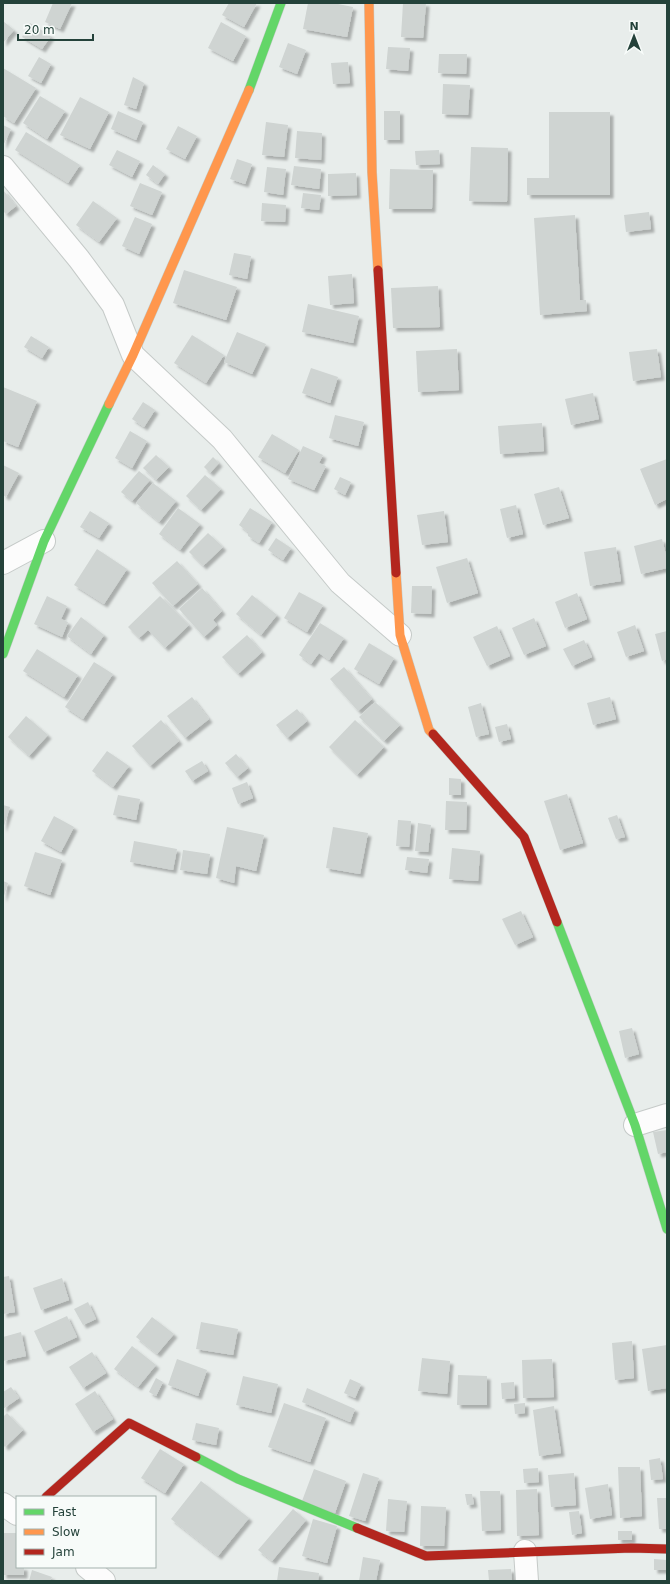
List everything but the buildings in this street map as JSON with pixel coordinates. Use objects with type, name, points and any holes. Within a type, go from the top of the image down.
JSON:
[{"type":"street","points":[[3,654],[44,541],[133,355],[245,101],[281,3]]},
{"type":"street","points":[[369,3],[372,172],[400,635],[428,730],[524,837],[635,1125],[667,1229]]},
{"type":"street","points":[[3,167],[79,258],[113,306],[133,355],[222,439],[340,583],[400,635]]},
{"type":"street","points":[[3,563],[44,541]]},
{"type":"street","points":[[635,1125],[667,1115]]},
{"type":"street","points":[[47,1496],[129,1423],[238,1480],[426,1556],[525,1551],[631,1548],[667,1549]]},
{"type":"street","points":[[3,1504],[16,1513]]},
{"type":"street","points":[[525,1551],[527,1581]]},
{"type":"street","points":[[88,1568],[104,1581]]},
{"type":"traffic: fast","points":[[249,90],[281,3]]},
{"type":"traffic: fast","points":[[3,654],[44,541],[109,404]]},
{"type":"traffic: fast","points":[[557,922],[635,1125],[667,1229]]},
{"type":"traffic: fast","points":[[196,1457],[238,1479],[357,1528]]},
{"type":"traffic: slow","points":[[369,3],[372,172],[378,270]]},
{"type":"traffic: slow","points":[[109,404],[133,355],[249,90]]},
{"type":"traffic: slow","points":[[396,573],[400,635],[429,730],[433,734]]},
{"type":"traffic: jam","points":[[378,270],[396,573]]},
{"type":"traffic: jam","points":[[433,734],[524,837],[557,922]]},
{"type":"traffic: jam","points":[[47,1496],[129,1423],[196,1457]]},
{"type":"traffic: jam","points":[[357,1528],[426,1556],[631,1548],[667,1549]]}]
